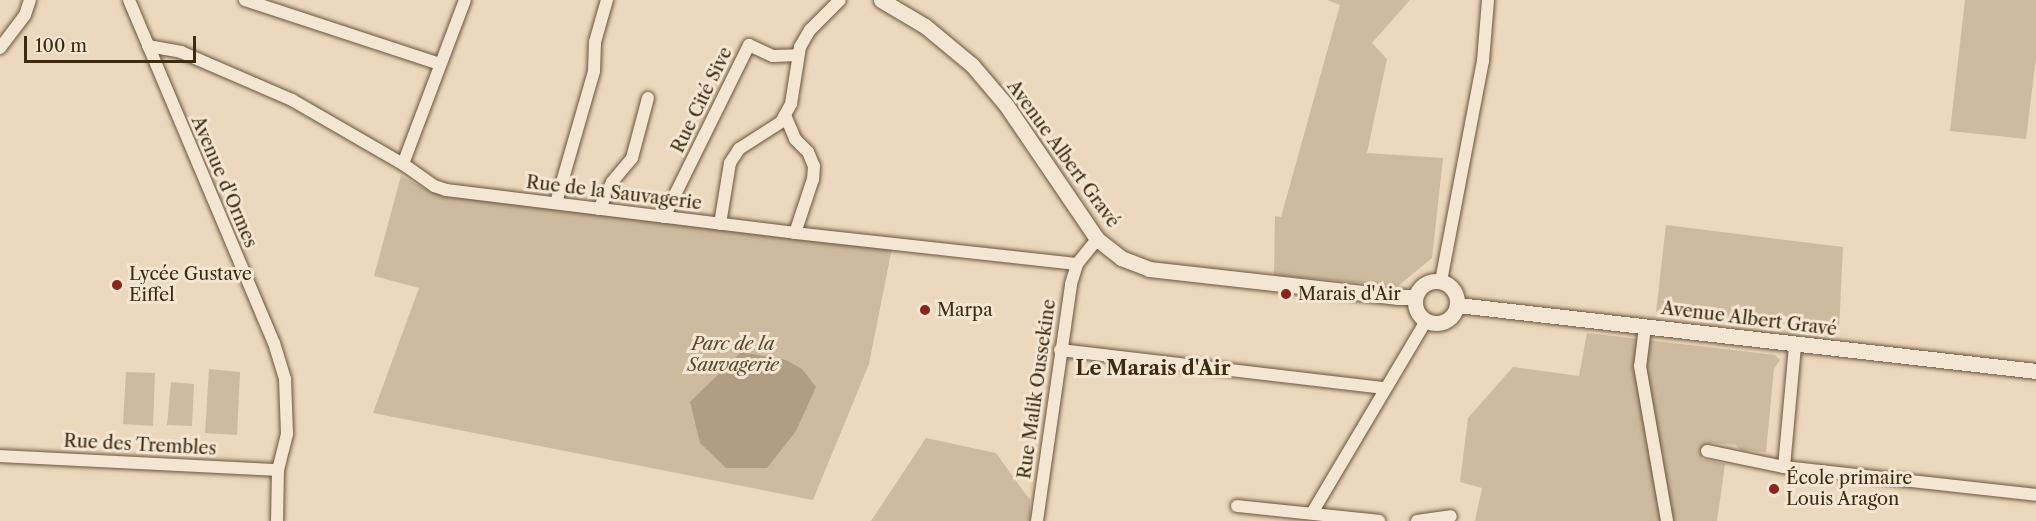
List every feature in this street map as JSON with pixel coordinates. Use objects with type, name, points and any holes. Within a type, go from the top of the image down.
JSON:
[{"type":"street","points":[[0,48],[25,15],[30,0]]},
{"type":"street","name":"Avenue d'Ormes","points":[[129,0],[274,343],[285,379],[287,434],[278,470],[277,521]]},
{"type":"street","points":[[245,0],[440,64]]},
{"type":"street","points":[[403,164],[465,0]]},
{"type":"street","points":[[556,203],[594,71],[595,42],[607,0]]},
{"type":"street","points":[[720,224],[730,163],[739,149],[781,122],[791,104],[800,47],[810,30],[840,0]]},
{"type":"street","name":"Avenue Albert Gravé","points":[[881,0],[918,21],[952,46],[990,85],[1097,239],[1121,258],[1149,269],[1386,296],[1415,297]]},
{"type":"street","points":[[1441,281],[1483,61],[1488,0]]},
{"type":"street","name":"Rue Cité Sive","points":[[664,217],[749,45],[773,56],[798,55]]},
{"type":"street","name":"Rue de la Sauvagerie","points":[[148,46],[181,52],[292,100],[403,164],[434,186],[446,190],[795,233],[1077,264]]},
{"type":"street","points":[[599,209],[612,182],[632,158],[648,98]]},
{"type":"street","points":[[785,115],[795,140],[808,152],[814,166],[813,179],[795,233]]},
{"type":"street","points":[[1077,264],[1097,239]]},
{"type":"street","name":"Rue Malik Oussekine","points":[[1036,521],[1060,350],[1077,264]]},
{"type":"street","points":[[1441,281],[1456,292],[1458,304],[1456,311],[1446,321],[1440,323],[1426,321],[1416,311],[1415,297],[1422,285],[1441,281]]},
{"type":"street","name":"Avenue Albert Gravé","points":[[1458,304],[1795,345],[2036,371]]},
{"type":"street","points":[[1312,513],[1426,321]]},
{"type":"street","points":[[1645,327],[1640,366],[1668,521]]},
{"type":"street","points":[[1784,467],[1795,345]]},
{"type":"street","points":[[1060,350],[1385,388]]},
{"type":"street","points":[[1707,451],[1784,467],[2036,495]]},
{"type":"street","name":"Rue des Trembles","points":[[0,456],[278,470]]},
{"type":"street","points":[[1237,506],[1379,521]]},
{"type":"street","points":[[1417,521],[1451,516]]},
{"type":"green space","points":[[1327,0],[1410,0],[1372,43],[1387,59],[1367,153],[1443,158],[1432,258],[1398,286],[1274,275],[1275,216],[1281,217],[1340,5]]},
{"type":"green space","points":[[1965,0],[2036,0],[2036,58],[2026,139],[1950,131]]},
{"type":"green space","name":"Parc de la Sauvagerie","points":[[401,176],[427,190],[892,248],[869,364],[813,500],[373,413],[419,288],[374,276]]},
{"type":"green space","points":[[1666,225],[1843,247],[1839,329],[1656,312]]},
{"type":"green space","points":[[1587,333],[1775,355],[1780,360],[1774,369],[1766,452],[1741,450],[1736,445],[1712,443],[1703,446],[1702,459],[1725,464],[1717,521],[1475,521],[1482,488],[1460,482],[1468,418],[1513,367],[1579,376]]},
{"type":"green space","points":[[209,369],[240,372],[237,435],[205,433]]},
{"type":"green space","points":[[126,372],[155,373],[153,426],[123,424]]},
{"type":"green space","points":[[171,382],[194,384],[192,426],[167,425]]},
{"type":"green space","points":[[926,438],[996,453],[1030,500],[1030,521],[871,521]]},
{"type":"shaded area","points":[[741,352],[786,360],[802,369],[816,387],[796,431],[767,468],[726,468],[700,443],[690,402]]},
{"type":"place","name":"Lycée Gustave Eiffel","points":[[117,285]]},
{"type":"place","name":"Marais d'Air","points":[[1286,294]]},
{"type":"place","name":"Marpa","points":[[925,310]]},
{"type":"place","name":"École primaire Louis Aragon","points":[[1774,489]]},
{"type":"district","name":"Le Marais d'Air","points":[[1153,368]]}]
